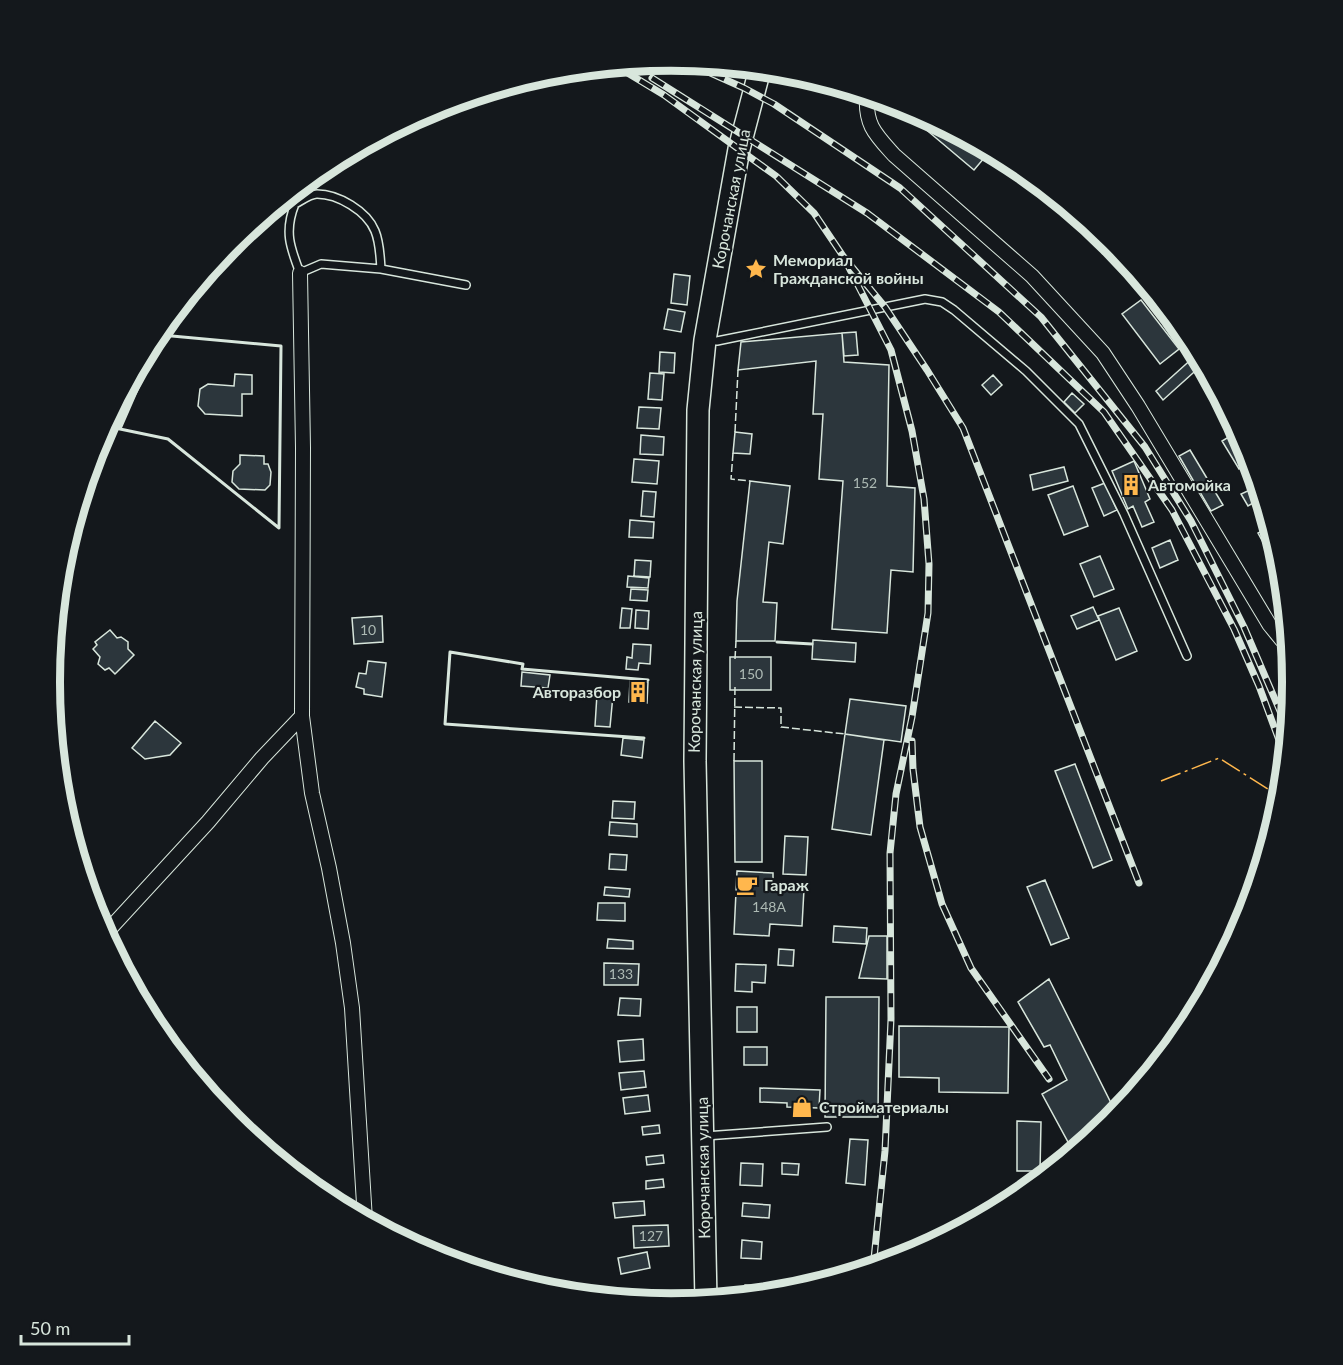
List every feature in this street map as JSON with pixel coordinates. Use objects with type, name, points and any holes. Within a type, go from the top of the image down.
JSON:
[{"type":"main road","name":"Корочанская улица","points":[[717,1292],[708,1136],[695,761],[698,410],[705,340],[739,149],[758,77]]},
{"type":"main road","name":"Корочанская улица","points":[[706,1293],[708,1136],[706,759],[711,409],[717,341],[750,157],[771,80]]},
{"type":"street","points":[[867,103],[866,113],[874,133],[894,155],[1032,276],[1103,353],[1138,406],[1269,624],[1282,640]]},
{"type":"street","points":[[300,273],[303,448],[302,716],[312,793],[343,943],[352,1008],[364,1211]]},
{"type":"street","points":[[111,927],[302,716]]},
{"type":"lane","points":[[381,268],[380,249],[374,229],[359,211],[335,198],[315,194],[295,204],[288,220],[289,245],[300,273],[321,264],[381,268],[466,285]]},
{"type":"lane","points":[[717,341],[925,299],[942,302],[954,310],[1026,371],[1079,424],[1125,514],[1188,656]]},
{"type":"lane","points":[[708,1136],[827,1127]]},
{"type":"building","points":[[919,124],[984,158],[974,170]]},
{"type":"building","points":[[674,274],[690,276],[687,305],[671,303]]},
{"type":"building","points":[[1141,300],[1179,349],[1160,364],[1122,314]]},
{"type":"building","points":[[668,309],[685,312],[681,332],[664,329]]},
{"type":"building","points":[[856,332],[858,355],[844,356],[842,333]]},
{"type":"building","points":[[842,333],[844,362],[889,365],[887,486],[915,488],[913,572],[891,570],[887,633],[832,629],[843,481],[819,479],[823,414],[813,414],[816,361],[738,370],[741,342]]},
{"type":"building","points":[[660,352],[675,353],[674,373],[659,372]]},
{"type":"building","points":[[1191,360],[1197,370],[1163,400],[1156,391]]},
{"type":"building","points":[[650,373],[664,374],[662,400],[648,399]]},
{"type":"building","points":[[235,374],[252,375],[252,394],[242,394],[242,416],[205,414],[198,406],[200,389],[208,384],[234,386]]},
{"type":"building","points":[[993,375],[1002,385],[991,395],[982,385]]},
{"type":"building","points":[[1072,393],[1084,404],[1075,413],[1064,402]]},
{"type":"building","points":[[639,407],[661,408],[659,429],[637,428]]},
{"type":"building","points":[[735,432],[752,434],[750,454],[733,453]]},
{"type":"building","points":[[641,435],[664,437],[663,455],[640,454]]},
{"type":"building","points":[[1231,436],[1243,466],[1239,469],[1222,441]]},
{"type":"building","points":[[1190,450],[1223,505],[1211,511],[1179,456]]},
{"type":"building","points":[[240,455],[264,456],[264,464],[268,464],[271,472],[270,485],[265,490],[239,489],[232,482],[233,471],[240,464]]},
{"type":"building","points":[[634,459],[659,461],[657,484],[632,482]]},
{"type":"building","name":"Автомойка","points":[[1134,461],[1150,499],[1145,502],[1154,522],[1142,527],[1133,506],[1128,509],[1112,471]]},
{"type":"building","points":[[1064,467],[1068,481],[1033,490],[1030,475]]},
{"type":"building","points":[[750,481],[790,486],[783,544],[769,542],[763,602],[777,603],[775,641],[736,641],[737,601]]},
{"type":"building","points":[[1105,483],[1117,510],[1104,516],[1092,488]]},
{"type":"building","points":[[1073,486],[1088,526],[1064,535],[1048,495]]},
{"type":"building","points":[[1252,489],[1256,502],[1248,506],[1241,494]]},
{"type":"building","points":[[643,491],[656,492],[654,517],[641,516]]},
{"type":"building","points":[[630,520],[654,522],[653,538],[629,537]]},
{"type":"building","points":[[1263,530],[1269,552],[1258,533]]},
{"type":"building","points":[[1170,540],[1178,560],[1160,568],[1152,548]]},
{"type":"building","points":[[1100,556],[1114,589],[1094,597],[1080,564]]},
{"type":"building","points":[[635,560],[651,561],[650,577],[634,576]]},
{"type":"building","points":[[628,576],[649,578],[648,588],[627,587]]},
{"type":"building","points":[[631,589],[648,590],[647,601],[630,600]]},
{"type":"building","points":[[1093,607],[1099,620],[1077,629],[1071,616]]},
{"type":"building","points":[[622,608],[632,609],[630,628],[620,628]]},
{"type":"building","points":[[1119,608],[1137,651],[1116,660],[1098,616]]},
{"type":"building","points":[[636,610],[649,611],[648,629],[635,628]]},
{"type":"building","points":[[382,616],[383,642],[354,644],[352,618]]},
{"type":"building","points":[[110,630],[117,638],[121,637],[128,642],[128,649],[134,655],[115,674],[109,668],[105,670],[98,664],[100,657],[93,649],[97,645],[95,642]]},
{"type":"building","points":[[813,640],[856,643],[855,662],[812,659]]},
{"type":"building","points":[[633,644],[651,645],[650,664],[639,663],[638,670],[626,669],[627,657],[632,658]]},
{"type":"building","points":[[730,657],[771,657],[771,690],[730,690]]},
{"type":"building","points":[[368,661],[386,663],[382,697],[364,694],[364,689],[356,687],[359,673],[366,674]]},
{"type":"building","points":[[522,672],[550,675],[548,688],[521,686]]},
{"type":"building","name":"Авторазбор","points":[[630,681],[648,682],[647,703],[629,702]]},
{"type":"building","points":[[597,694],[613,695],[610,727],[595,726]]},
{"type":"building","points":[[850,699],[906,706],[901,742],[845,734]]},
{"type":"building","points":[[155,721],[181,743],[170,755],[145,759],[132,748]]},
{"type":"building","points":[[845,734],[884,740],[871,835],[832,829]]},
{"type":"building","points":[[623,738],[644,740],[642,758],[621,755]]},
{"type":"building","points":[[734,761],[762,761],[762,862],[735,862]]},
{"type":"building","points":[[1075,764],[1112,860],[1093,868],[1055,771]]},
{"type":"building","points":[[613,801],[635,802],[634,819],[612,818]]},
{"type":"building","points":[[610,822],[637,824],[637,837],[609,835]]},
{"type":"building","points":[[785,836],[808,837],[806,875],[783,874]]},
{"type":"building","points":[[610,854],[627,855],[626,870],[609,869]]},
{"type":"building","points":[[737,871],[773,873],[773,888],[804,889],[802,926],[770,924],[769,936],[734,934]]},
{"type":"building","points":[[1045,880],[1069,938],[1051,945],[1027,887]]},
{"type":"building","points":[[605,887],[630,889],[629,897],[604,895]]},
{"type":"building","points":[[598,903],[625,903],[625,921],[597,920]]},
{"type":"building","points":[[834,926],[867,928],[866,944],[833,942]]},
{"type":"building","points":[[869,936],[887,936],[887,979],[859,978]]},
{"type":"building","points":[[608,939],[633,941],[633,949],[607,948]]},
{"type":"building","points":[[779,949],[794,950],[793,966],[778,965]]},
{"type":"building","points":[[604,963],[639,964],[638,985],[604,985]]},
{"type":"building","points":[[736,964],[766,965],[765,983],[752,982],[752,992],[735,991]]},
{"type":"building","points":[[1049,979],[1112,1106],[1070,1146],[1042,1094],[1067,1080],[1050,1045],[1044,1047],[1018,1002]]},
{"type":"building","points":[[826,997],[879,997],[878,1117],[825,1117]]},
{"type":"building","points":[[620,998],[641,999],[640,1016],[618,1015]]},
{"type":"building","points":[[737,1007],[757,1007],[757,1032],[737,1032]]},
{"type":"building","points":[[899,1026],[1009,1027],[1008,1093],[939,1092],[939,1078],[899,1077]]},
{"type":"building","points":[[643,1039],[644,1060],[620,1062],[618,1041]]},
{"type":"building","points":[[744,1047],[767,1047],[767,1065],[744,1065]]},
{"type":"building","points":[[644,1071],[646,1087],[621,1090],[619,1073]]},
{"type":"building","points":[[760,1088],[820,1090],[819,1108],[787,1107],[787,1103],[760,1102]]},
{"type":"building","points":[[648,1095],[650,1111],[625,1114],[623,1098]]},
{"type":"building","points":[[1017,1121],[1041,1122],[1040,1171],[1017,1171]]},
{"type":"building","points":[[659,1125],[660,1133],[643,1135],[642,1127]]},
{"type":"building","points":[[850,1139],[868,1140],[865,1185],[846,1183]]},
{"type":"building","points":[[663,1155],[664,1163],[647,1165],[646,1157]]},
{"type":"building","points":[[741,1163],[763,1164],[762,1186],[740,1185]]},
{"type":"building","points":[[782,1163],[799,1164],[798,1175],[782,1174]]},
{"type":"building","points":[[663,1179],[664,1187],[646,1189],[646,1181]]},
{"type":"building","points":[[644,1201],[645,1215],[615,1218],[613,1203]]},
{"type":"building","points":[[743,1203],[770,1205],[769,1218],[742,1216]]},
{"type":"building","points":[[668,1225],[669,1246],[634,1248],[633,1226]]},
{"type":"building","points":[[742,1240],[762,1242],[761,1259],[741,1258]]},
{"type":"building","points":[[647,1252],[650,1268],[621,1274],[618,1258]]},
{"type":"building","points":[[745,1285],[769,1286],[751,1289],[745,1290]]},
{"type":"railway","points":[[708,72],[774,104],[900,188],[1041,317],[1145,447],[1191,521],[1244,627],[1282,716]]},
{"type":"railway","points":[[627,73],[664,95],[776,176],[814,213],[843,256],[885,307],[927,370],[963,428],[1139,883]]},
{"type":"railway","points":[[652,78],[867,213],[999,312],[1104,412],[1172,510],[1234,629],[1259,686],[1280,743]]},
{"type":"railway","points":[[843,256],[891,350],[912,431],[924,499],[929,564],[928,613],[912,717],[896,794],[890,853],[891,1019],[885,1151],[874,1260]]},
{"type":"railway","points":[[912,741],[920,827],[942,904],[971,968],[1049,1079]]},
{"type":"fence","points":[[735,432],[738,370]]},
{"type":"fence","points":[[733,453],[731,479],[750,481]]},
{"type":"fence","points":[[735,659],[736,641]]},
{"type":"fence","points":[[734,761],[735,686]]},
{"type":"fence","points":[[734,707],[781,708],[781,727],[845,734]]},
{"type":"wall","points":[[144,373],[120,429],[168,439],[279,528],[281,346],[168,336]]},
{"type":"wall","points":[[116,428],[120,429]]},
{"type":"wall","points":[[777,642],[812,644]]},
{"type":"wall","points":[[644,738],[445,724],[450,652],[523,664],[522,669],[648,680]]},
{"type":"power","points":[[1161,781],[1219,758],[1273,792]]},
{"type":"place","name":"Мемориал Гражданской войны","points":[[756,269]]},
{"type":"place","name":"Автомойка","points":[[1131,485]]},
{"type":"place","name":"Авторазбор","points":[[638,692]]},
{"type":"place","name":"Гараж","points":[[747,885]]},
{"type":"place","name":"Стройматериалы","points":[[802,1107]]}]
